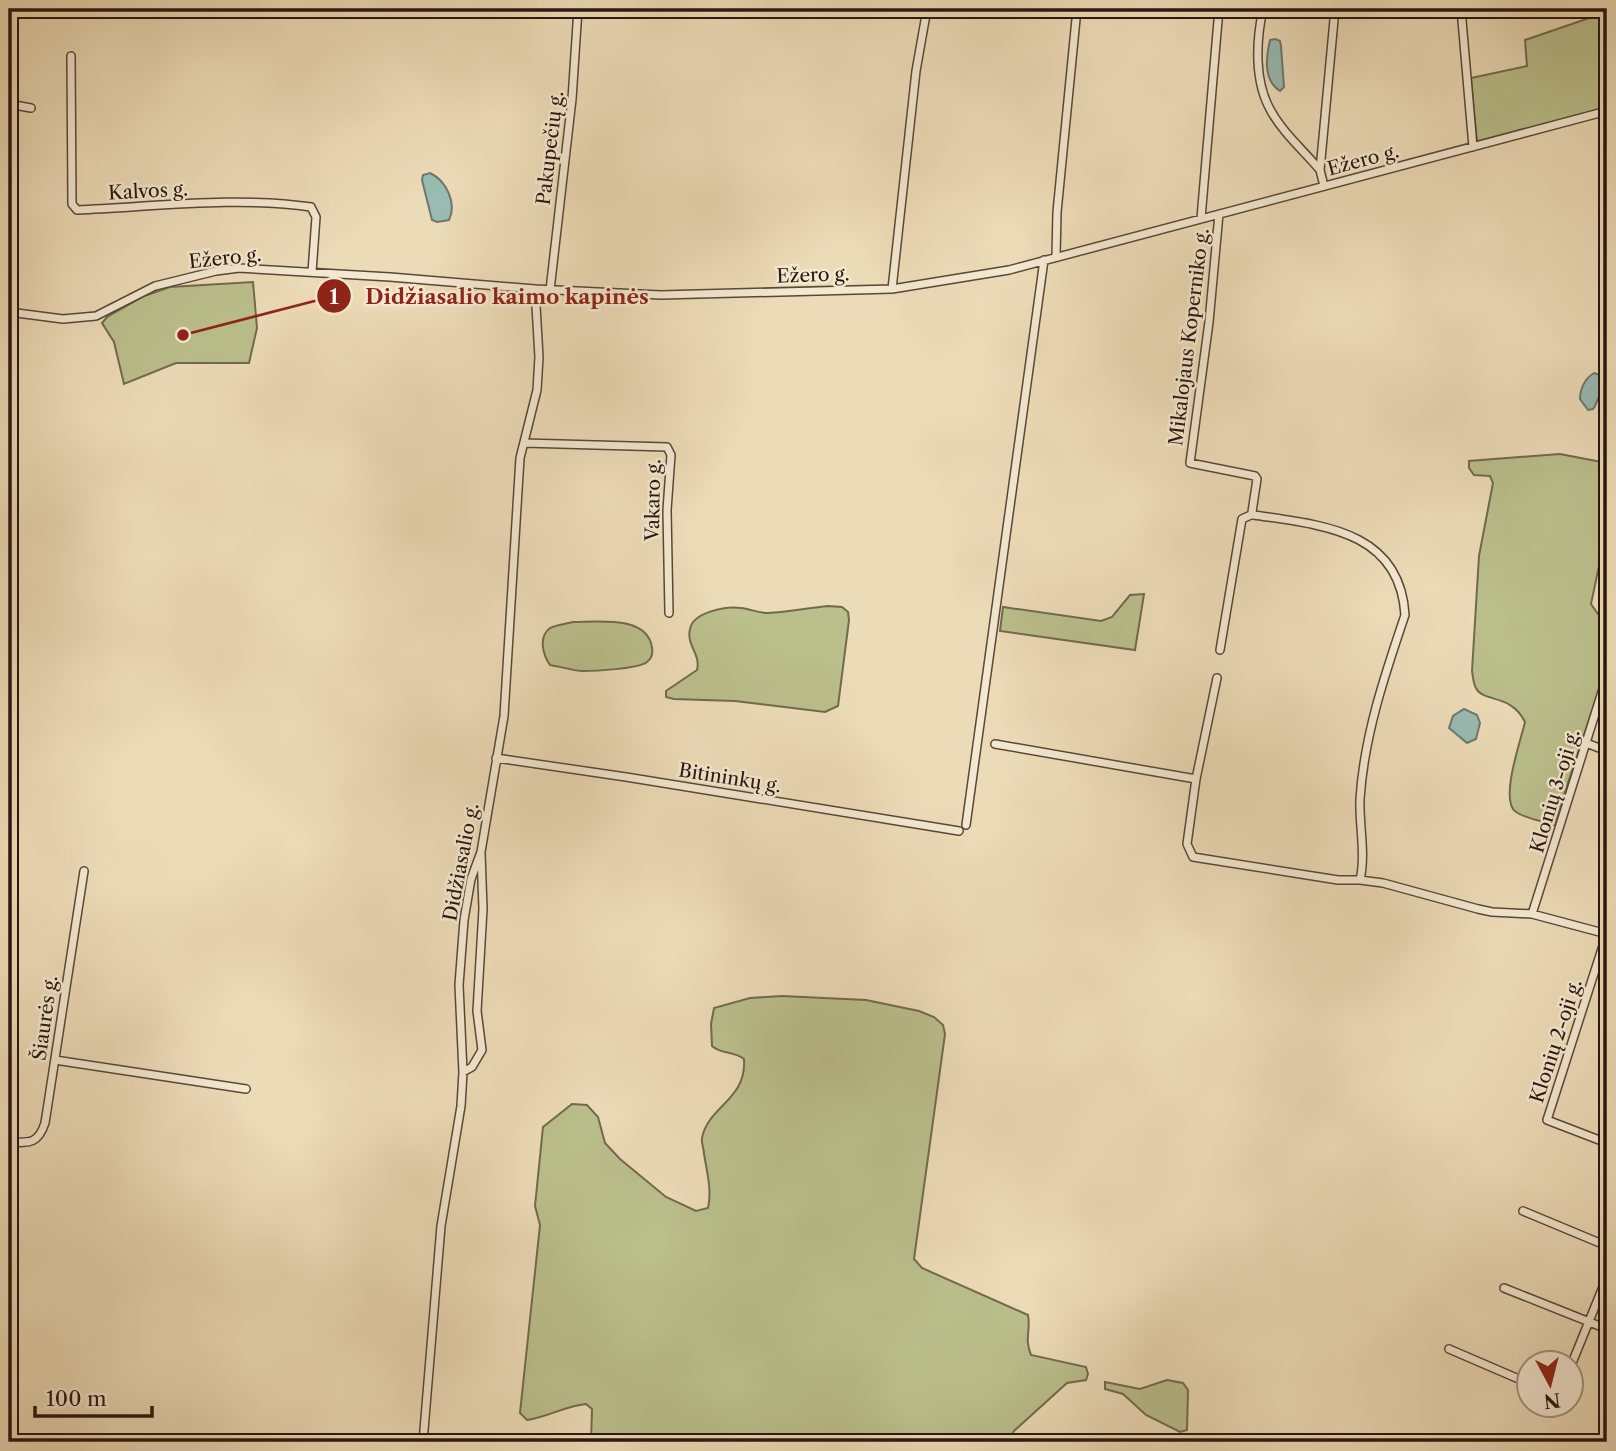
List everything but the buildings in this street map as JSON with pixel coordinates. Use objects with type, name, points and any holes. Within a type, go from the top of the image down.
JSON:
[{"type":"street","name":"Pakupečių g.","points":[[550,290],[572,99],[578,9]]},
{"type":"street","points":[[892,289],[916,71],[927,9]]},
{"type":"street","points":[[1056,256],[1057,212],[1077,9]]},
{"type":"street","points":[[1201,218],[1219,9]]},
{"type":"street","points":[[1263,9],[1258,56],[1264,96],[1276,119],[1320,170]]},
{"type":"street","points":[[1324,186],[1320,170],[1335,9]]},
{"type":"street","points":[[1461,9],[1473,147]]},
{"type":"street","name":"Kalvos g.","points":[[71,55],[72,205],[77,211],[231,203],[286,203],[311,207],[316,217],[312,272]]},
{"type":"street","points":[[9,104],[31,108]]},
{"type":"street","name":"Ežero g.","points":[[9,312],[77,319],[105,313],[155,286],[216,271],[262,268],[535,289],[661,295],[892,289],[980,275],[1044,260],[1607,111]]},
{"type":"street","name":"Mikalojaus Koperniko g.","points":[[1219,214],[1209,322],[1190,463],[1255,476],[1257,479],[1253,514]]},
{"type":"street","points":[[966,825],[1044,260]]},
{"type":"street","name":"Didžiasalio g.","points":[[423,1442],[441,1226],[461,1107],[463,1072],[459,1007],[464,920],[471,879],[481,852],[504,716],[520,458],[537,390],[539,357],[535,289]]},
{"type":"street","name":"Vakaro g.","points":[[524,443],[667,447],[671,456],[667,510],[669,613]]},
{"type":"street","points":[[1220,650],[1242,519],[1253,514],[1318,524],[1365,543],[1387,560],[1399,583],[1405,615],[1377,707],[1365,762],[1360,799],[1363,862],[1360,880]]},
{"type":"street","name":"Klonių 3-oji g.","points":[[1532,914],[1607,676]]},
{"type":"street","points":[[1217,678],[1196,779],[1187,844],[1193,857],[1338,880],[1383,883],[1492,912],[1532,914],[1607,933]]},
{"type":"street","points":[[1586,743],[1607,751]]},
{"type":"street","points":[[995,744],[1196,779]]},
{"type":"street","name":"Bitininkų g.","points":[[496,758],[626,776],[958,831]]},
{"type":"street","points":[[463,1072],[472,1068],[482,1050],[477,1011],[483,909],[481,852]]},
{"type":"street","name":"Šiaurės g.","points":[[9,1142],[31,1142],[41,1134],[45,1123],[84,871]]},
{"type":"street","name":"Klonių 2-oji g.","points":[[1607,933],[1547,1119],[1607,1143]]},
{"type":"street","points":[[55,1060],[246,1089]]},
{"type":"street","points":[[1523,1211],[1607,1246]]},
{"type":"street","points":[[1578,1350],[1607,1277]]},
{"type":"street","points":[[1504,1288],[1607,1329]]},
{"type":"street","points":[[1449,1349],[1514,1377]]},
{"type":"green space","points":[[1595,16],[1607,22],[1607,107],[1477,142],[1471,78],[1527,66],[1525,40]]},
{"type":"green space","points":[[253,282],[257,328],[249,363],[176,363],[124,384],[114,342],[102,323],[107,317],[144,296],[170,287]]},
{"type":"green space","points":[[1560,454],[1607,463],[1607,528],[1591,604],[1598,614],[1607,616],[1607,666],[1554,825],[1520,814],[1511,806],[1510,783],[1525,722],[1519,713],[1505,702],[1480,693],[1474,682],[1472,671],[1479,556],[1493,483],[1490,476],[1474,475],[1469,468],[1469,461]]},
{"type":"green space","points":[[1144,594],[1135,650],[1000,631],[1003,607],[1101,621],[1112,617],[1130,595]]},
{"type":"green space","points":[[828,606],[842,607],[848,612],[849,620],[838,706],[825,712],[735,701],[666,697],[666,691],[697,670],[697,659],[689,635],[692,623],[704,614],[727,608],[768,613]]},
{"type":"green space","points":[[573,622],[632,625],[648,637],[652,648],[651,656],[642,664],[616,669],[582,671],[550,665],[543,646],[546,632],[552,627]]},
{"type":"green space","points":[[782,996],[866,1000],[919,1011],[934,1017],[943,1025],[945,1034],[914,1259],[922,1268],[1028,1315],[1028,1344],[1031,1355],[1086,1367],[1088,1374],[1086,1380],[1067,1383],[1014,1431],[1008,1442],[591,1442],[592,1409],[586,1404],[527,1420],[520,1413],[540,1225],[535,1206],[543,1127],[572,1104],[587,1105],[598,1117],[605,1143],[620,1159],[666,1197],[696,1211],[708,1208],[709,1188],[702,1138],[712,1118],[740,1084],[744,1059],[712,1046],[711,1024],[714,1008],[750,998]]},
{"type":"green space","points":[[1167,1380],[1183,1383],[1188,1390],[1187,1430],[1180,1432],[1146,1415],[1123,1394],[1105,1389],[1105,1382],[1140,1389]]},
{"type":"water","points":[[1270,40],[1280,41],[1281,46],[1284,87],[1280,91],[1271,81],[1267,68]]},
{"type":"water","points":[[430,173],[441,181],[449,194],[452,207],[449,220],[432,220],[422,180],[423,175]]},
{"type":"water","points":[[1594,373],[1603,376],[1603,387],[1595,406],[1588,410],[1580,395],[1586,381]]},
{"type":"water","points":[[1464,709],[1477,715],[1480,723],[1476,739],[1467,743],[1449,728],[1453,716]]},
{"type":"place","name":"Didžiasalio kaimo kapinės","points":[[183,335]]}]
